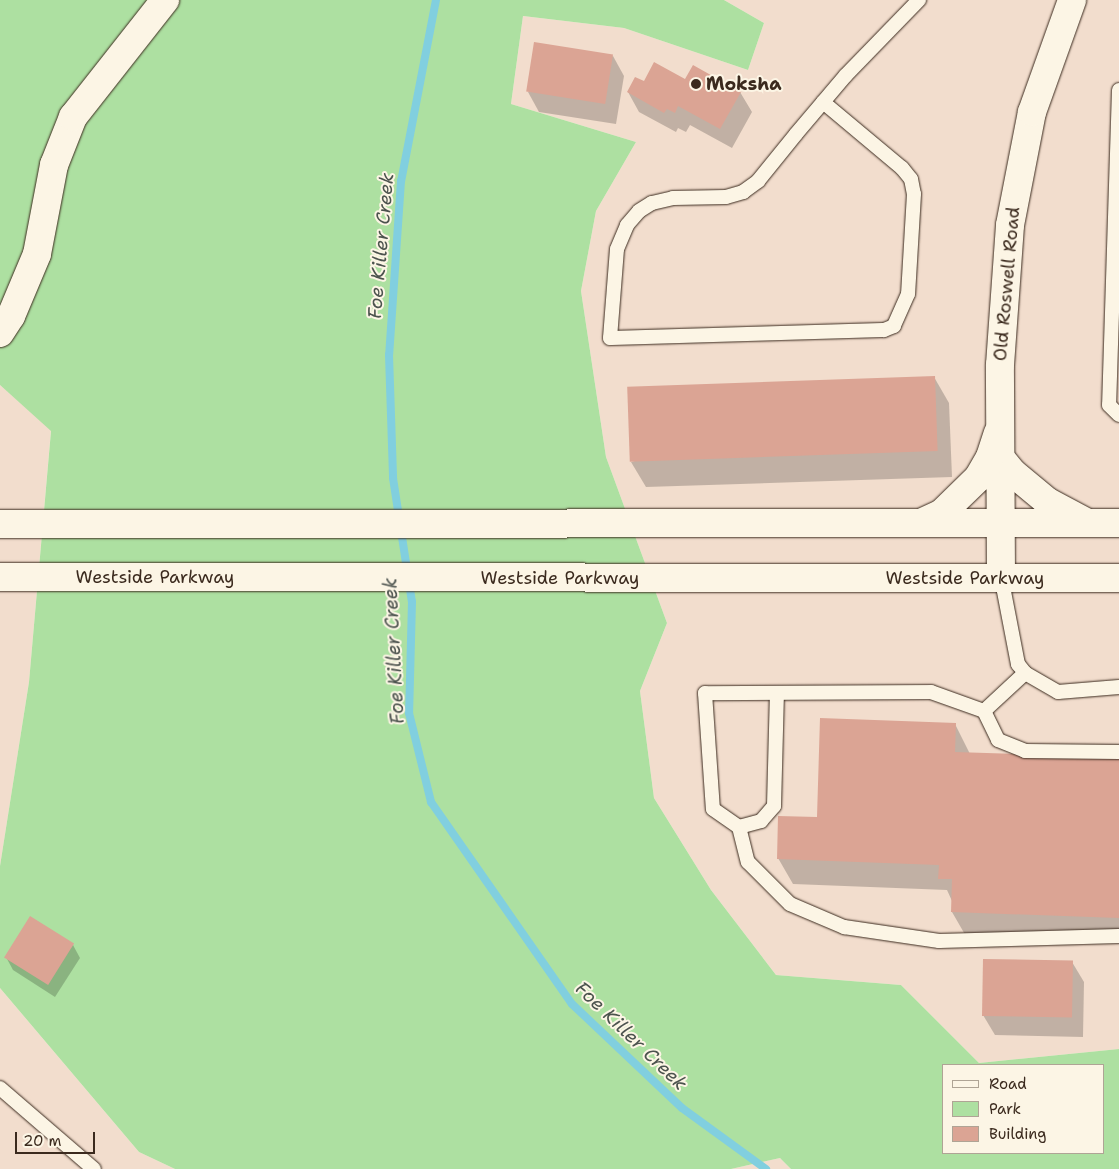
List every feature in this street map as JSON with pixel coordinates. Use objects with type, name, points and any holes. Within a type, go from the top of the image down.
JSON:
[{"type":"main road","points":[[0,333],[11,316],[37,254],[54,165],[73,117],[165,0]]},
{"type":"main road","name":"Old Roswell Road","points":[[1001,576],[998,444],[1003,291],[1018,177],[1032,112],[1072,0]]},
{"type":"main road","points":[[923,522],[942,513],[978,478],[998,444]]},
{"type":"main road","points":[[998,444],[1013,473],[1048,502],[1090,524]]},
{"type":"main road","points":[[0,524],[1119,523]]},
{"type":"main road","name":"Westside Parkway","points":[[0,577],[1001,576],[1119,578]]},
{"type":"lane","points":[[823,102],[902,168],[911,179],[914,194],[908,294],[894,326],[884,330],[610,338],[617,249],[628,225],[639,211],[652,202],[673,198],[726,197],[743,192],[758,180],[823,102],[920,0]]},
{"type":"lane","points":[[1119,90],[1109,405],[1119,415]]},
{"type":"lane","points":[[1001,576],[1018,664],[1025,673],[1058,692],[1119,687]]},
{"type":"lane","points":[[984,711],[1025,673]]},
{"type":"lane","points":[[1119,752],[1025,751],[998,740],[984,711],[931,692],[705,693],[713,808],[739,827],[748,862],[790,904],[844,926],[939,941],[1119,936]]},
{"type":"lane","points":[[739,827],[761,821],[774,806],[777,694]]},
{"type":"lane","points":[[0,1088],[94,1169]]},
{"type":"shaded area","points":[[724,0],[1119,0],[1119,1049],[979,1063],[901,985],[776,975],[711,890],[654,798],[640,691],[667,623],[606,457],[581,291],[596,211],[636,142],[511,104],[523,16],[624,28],[748,70],[764,23]]},
{"type":"shaded area","points":[[0,385],[51,430],[29,682],[0,866]]},
{"type":"shaded area","points":[[0,988],[139,1152],[175,1169],[0,1169]]},
{"type":"shaded area","points":[[780,1158],[791,1169],[731,1169]]},
{"type":"green space","points":[[0,0],[724,0],[764,23],[748,70],[624,28],[523,16],[511,104],[636,142],[596,211],[581,291],[606,457],[667,623],[640,691],[654,798],[711,890],[776,975],[901,985],[979,1063],[1119,1049],[1119,1169],[791,1169],[780,1158],[731,1169],[175,1169],[139,1152],[0,988],[0,866],[29,682],[51,431],[0,385]]},
{"type":"building","points":[[534,42],[613,55],[605,104],[526,91]]},
{"type":"building","points":[[654,62],[685,79],[693,65],[741,92],[720,129],[678,106],[675,113],[667,109],[664,113],[627,92],[635,77],[644,81]]},
{"type":"building","points":[[935,376],[938,451],[630,462],[627,387]]},
{"type":"building","points":[[820,718],[956,723],[955,752],[1119,757],[1119,918],[951,912],[952,879],[938,879],[939,865],[777,859],[778,816],[817,817]]},
{"type":"building","points":[[30,916],[74,944],[48,985],[4,958]]},
{"type":"building","points":[[983,959],[1073,961],[1072,1018],[982,1016]]},
{"type":"waterway","name":"Foe Killer Creek","points":[[436,0],[401,181],[389,355],[393,478],[412,602],[409,713],[431,802],[572,1004],[682,1108],[766,1169]]},
{"type":"place","name":"Moksha","points":[[696,84]]}]
